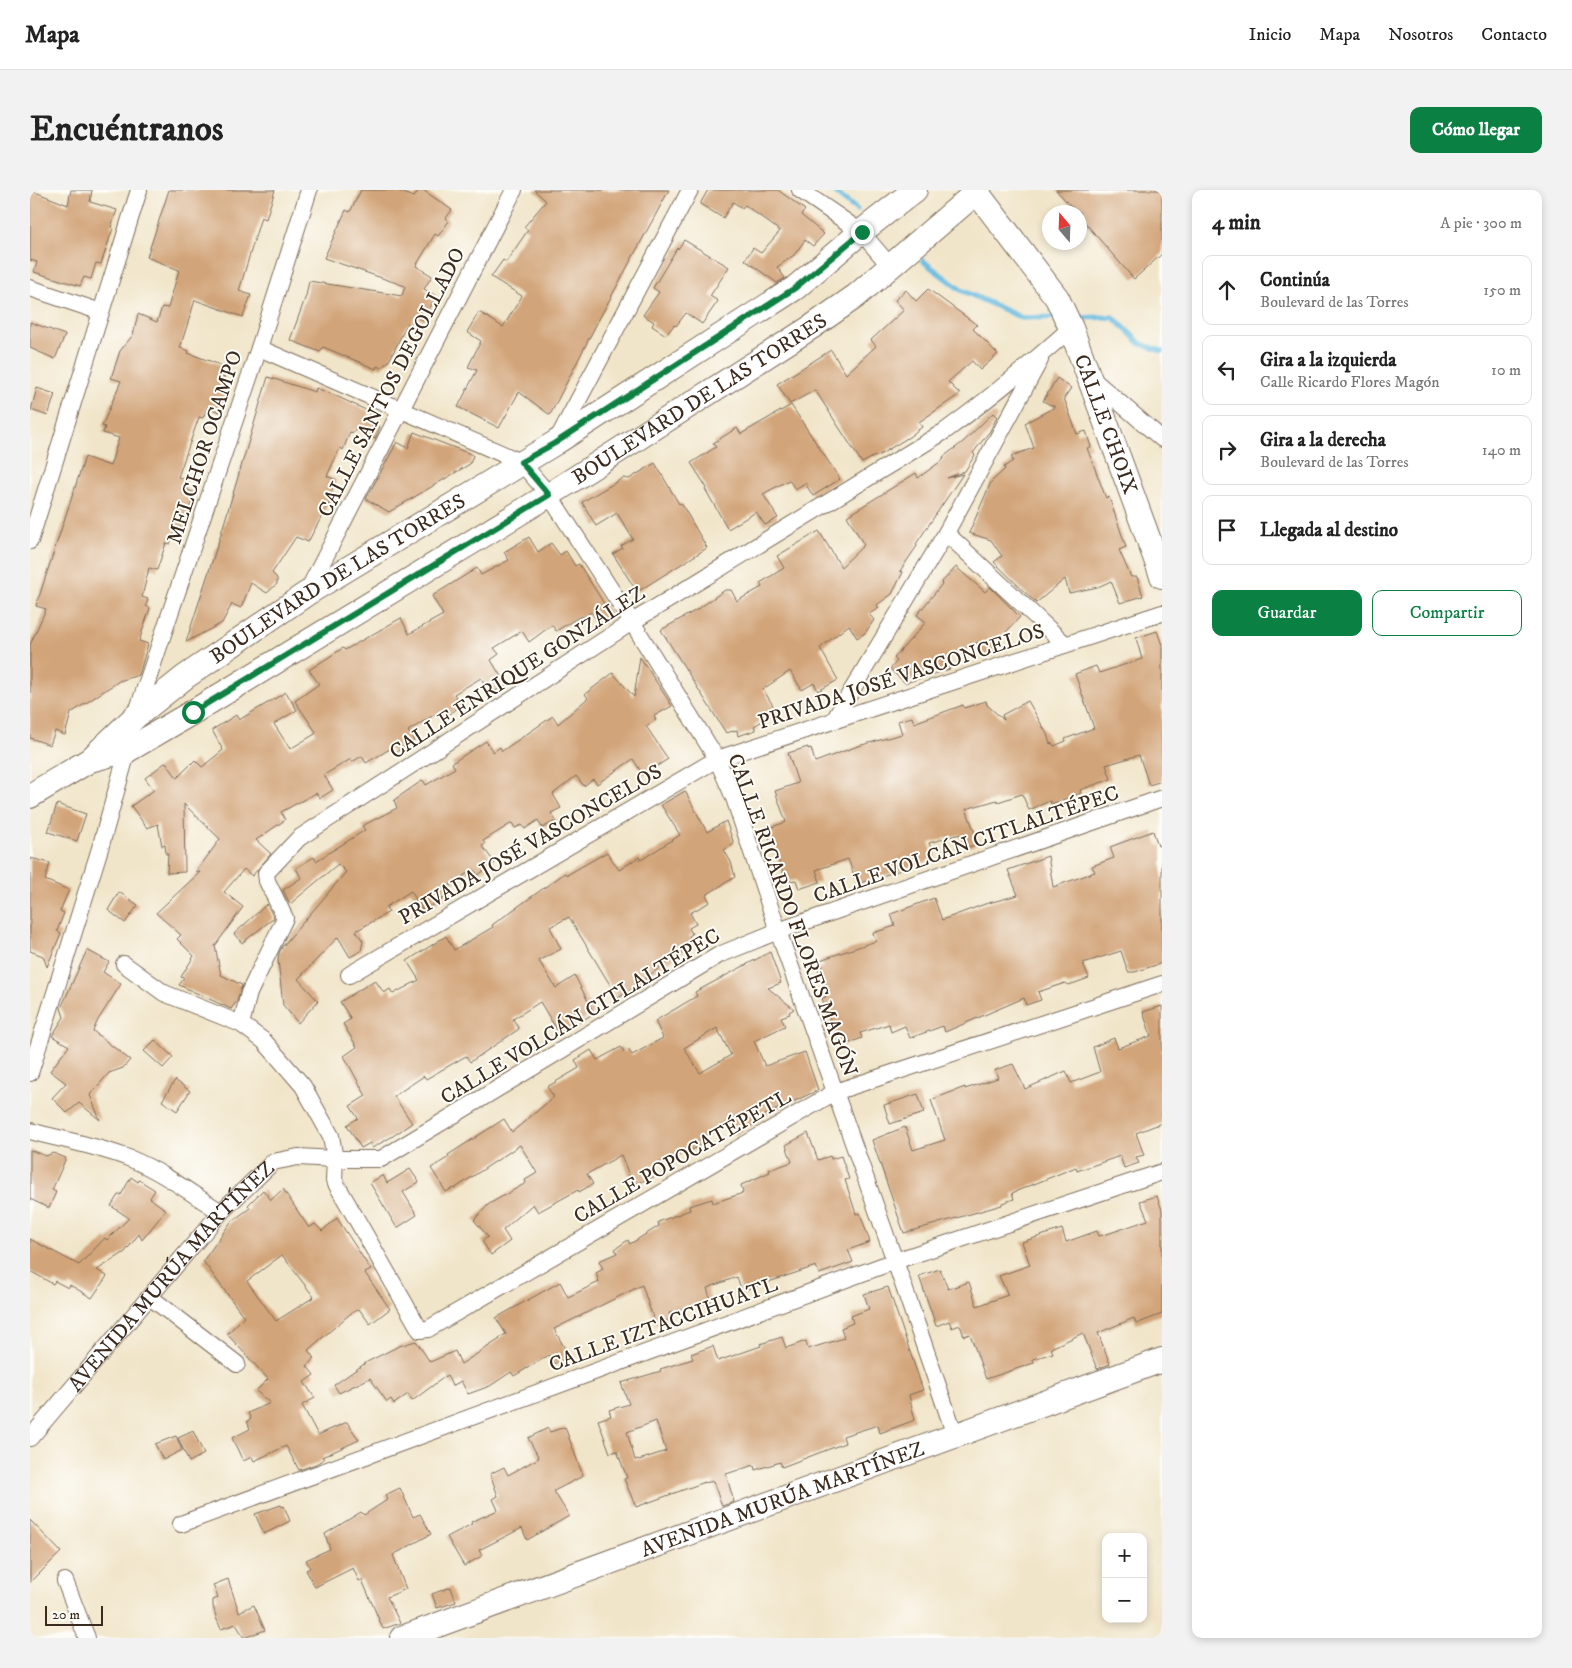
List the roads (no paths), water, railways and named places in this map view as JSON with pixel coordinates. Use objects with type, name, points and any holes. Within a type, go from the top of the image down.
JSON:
[{"type":"street","points":[[30,540],[139,190]]},
{"type":"street","name":"MELCHOR OCAMPO","points":[[30,1073],[101,845],[136,716],[259,348],[308,190]]},
{"type":"street","name":"CALLE SANTOS DEGOLLADO","points":[[306,594],[514,190]]},
{"type":"street","points":[[555,443],[690,190]]},
{"type":"street","points":[[800,190],[862,232],[891,267]]},
{"type":"street","name":"BOULEVARD DE LAS TORRES","points":[[30,796],[90,760],[136,716],[185,677],[306,594],[555,443],[795,288],[915,190]]},
{"type":"street","name":"BOULEVARD DE LAS TORRES","points":[[90,760],[128,750],[193,712],[549,495],[813,326],[856,296],[977,191]]},
{"type":"street","name":"CALLE CHOIX","points":[[977,191],[1058,298],[1071,328],[1162,576]]},
{"type":"street","points":[[30,288],[101,312]]},
{"type":"street","name":"CALLE ENRIQUE GONZÁLEZ","points":[[241,1024],[249,993],[285,918],[267,882],[266,873],[299,838],[632,622],[945,431],[1045,352],[1071,328]]},
{"type":"street","name":"CALLE RICARDO FLORES MAGÓN","points":[[259,348],[521,462],[549,495],[632,622],[717,759],[734,798],[778,931],[955,1434]]},
{"type":"street","points":[[834,720],[946,533],[1045,352]]},
{"type":"street","points":[[1088,375],[1162,439]]},
{"type":"street","points":[[946,533],[1065,644]]},
{"type":"street","name":"PRIVADA JOSÉ VASCONCELOS","points":[[349,975],[717,759],[1162,613]]},
{"type":"street","name":"CALLE VOLCÁN CITLALTÉPEC","points":[[335,1159],[381,1159],[720,955],[778,931],[1162,798]]},
{"type":"street","points":[[124,964],[164,993],[241,1024],[264,1041],[304,1086],[331,1136],[335,1159]]},
{"type":"street","name":"CALLE POPOCATÉPETL","points":[[335,1159],[334,1180],[420,1330],[428,1328],[835,1092],[1162,984]]},
{"type":"street","points":[[30,1131],[131,1159],[152,1169],[221,1212]]},
{"type":"street","name":"AVENIDA MURÚA MARTÍNEZ","points":[[30,1438],[221,1212],[273,1162],[298,1157],[335,1159]]},
{"type":"street","name":"CALLE IZTACCIHUATL","points":[[181,1524],[895,1261],[1162,1172]]},
{"type":"street","points":[[150,1297],[237,1364]]},
{"type":"street","name":"AVENIDA MURÚA MARTÍNEZ","points":[[402,1638],[955,1434],[1162,1360]]},
{"type":"street","points":[[65,1581],[87,1638]]},
{"type":"waterway","points":[[832,190],[857,210]]},
{"type":"waterway","points":[[923,261],[961,290],[1022,318],[1059,317]]},
{"type":"waterway","points":[[1072,318],[1113,317],[1141,344],[1162,351]]}]
